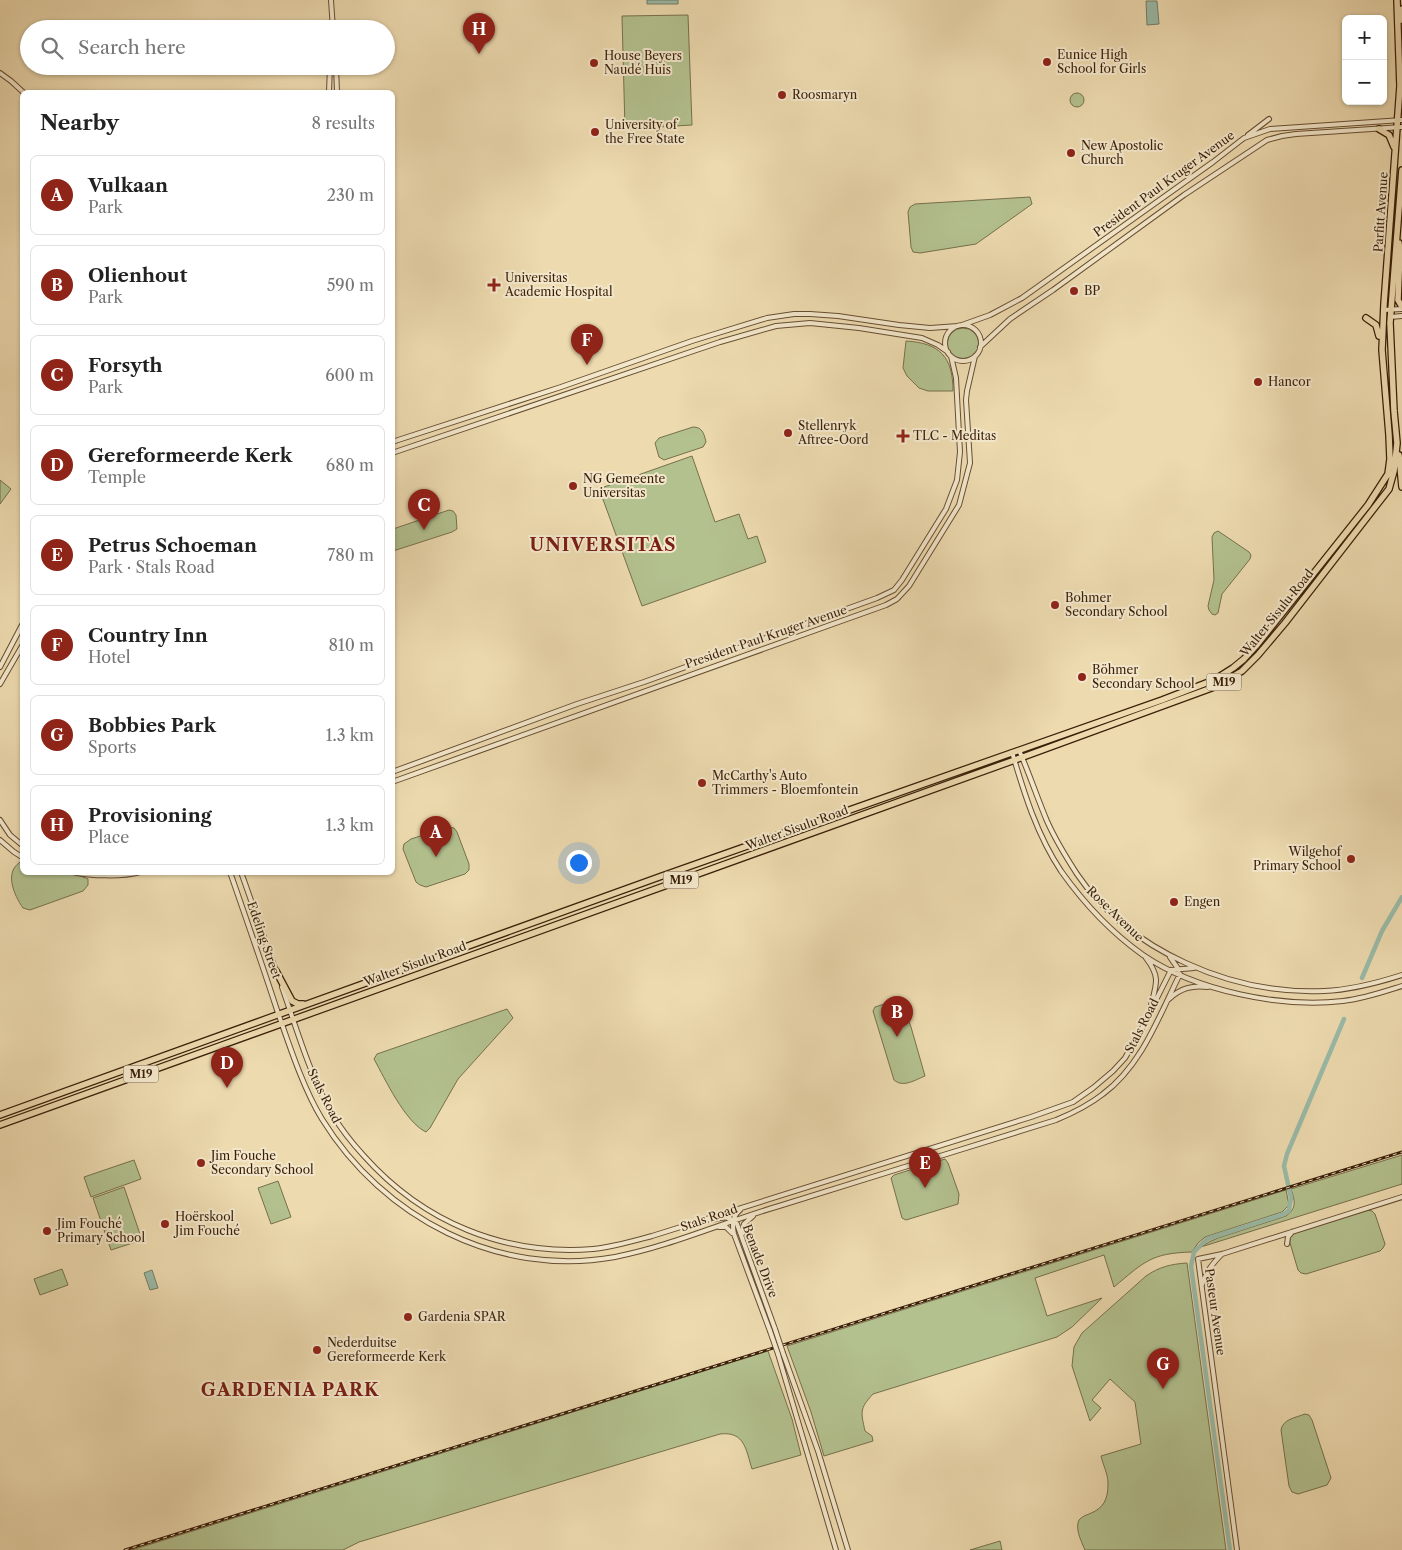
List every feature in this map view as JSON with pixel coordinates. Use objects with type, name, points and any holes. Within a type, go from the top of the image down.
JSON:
[{"type":"highway","name":"Parfitt Avenue","points":[[1383,310],[1395,154],[1400,128],[1401,53],[1397,0]]},
{"type":"highway","points":[[1402,8],[1402,29]]},
{"type":"highway","points":[[1379,129],[1389,136],[1393,143],[1395,154]]},
{"type":"highway","name":"Parfitt Avenue","points":[[1391,313],[1402,170]]},
{"type":"highway","points":[[1397,239],[1400,244],[1398,300],[1402,308]]},
{"type":"highway","name":"M19","points":[[1383,310],[1383,317]]},
{"type":"highway","points":[[1391,313],[1394,411],[1402,487]]},
{"type":"highway","name":"Walter Sisulu Road","points":[[0,1125],[282,1022],[1080,737],[1214,680],[1233,668],[1256,646],[1368,505],[1387,476],[1390,459],[1382,350],[1383,317]]},
{"type":"highway","points":[[1366,318],[1376,325],[1382,350]]},
{"type":"highway","points":[[1368,505],[1389,489],[1394,470],[1397,443]]},
{"type":"highway","points":[[1383,494],[1387,476]]},
{"type":"highway","name":"Walter Sisulu Road","points":[[0,1114],[972,766],[1077,730],[1121,718],[1217,686],[1242,671],[1262,651],[1383,494]]},
{"type":"highway","points":[[1284,610],[1292,614]]},
{"type":"highway","points":[[1256,646],[1262,651]]},
{"type":"highway","points":[[1214,680],[1217,686]]},
{"type":"highway","points":[[1077,730],[1080,737]]},
{"type":"highway","points":[[972,766],[975,774]]},
{"type":"highway","points":[[858,807],[860,815]]},
{"type":"highway","points":[[811,823],[814,832]]},
{"type":"highway","points":[[765,840],[768,848]]},
{"type":"highway","points":[[708,860],[711,869]]},
{"type":"highway","points":[[612,894],[615,903]]},
{"type":"highway","points":[[560,914],[562,922]]},
{"type":"highway","points":[[459,950],[462,958]]},
{"type":"highway","points":[[276,971],[292,1001],[298,1004],[307,1004]]},
{"type":"highway","points":[[399,972],[402,979]]},
{"type":"highway","points":[[358,986],[361,994]]},
{"type":"street","points":[[331,0],[332,20]]},
{"type":"street","points":[[0,73],[21,90]]},
{"type":"street","points":[[329,90],[330,75]]},
{"type":"street","points":[[337,75],[338,90]]},
{"type":"street","points":[[1244,138],[1269,119]]},
{"type":"street","name":"President Paul Kruger Avenue","points":[[395,441],[766,318],[810,314],[930,328],[960,325],[990,315],[1011,305],[1244,138],[1270,129],[1400,120]]},
{"type":"street","name":"President Paul Kruger Avenue","points":[[980,347],[1010,320],[1184,195],[1267,140],[1296,134],[1400,128]]},
{"type":"street","points":[[1047,281],[1053,290]]},
{"type":"street","points":[[1383,317],[1402,308]]},
{"type":"street","points":[[1383,310],[1402,316]]},
{"type":"street","points":[[395,452],[720,342],[776,326],[810,323],[859,328],[922,338],[938,345],[950,354],[962,360],[968,360],[975,356],[980,347],[980,336],[977,331],[967,325],[960,325],[952,329],[946,340],[946,346],[950,354]]},
{"type":"street","name":"President Paul Kruger Avenue","points":[[395,771],[800,626],[894,590],[946,509],[957,480],[960,452],[956,378],[950,354]]},
{"type":"street","name":"President Paul Kruger Avenue","points":[[395,781],[856,616],[898,599],[916,575],[959,505],[963,493],[970,462],[967,391],[975,356]]},
{"type":"street","points":[[0,666],[20,629]]},
{"type":"street","points":[[0,684],[20,649]]},
{"type":"street","name":"Rose Avenue","points":[[1019,750],[1047,822],[1078,875],[1108,910],[1128,928],[1167,954],[1196,968],[1250,985],[1276,989],[1324,991],[1354,988],[1402,975]]},
{"type":"street","name":"Rose Avenue","points":[[1012,752],[1037,826],[1061,870],[1095,912],[1120,936],[1144,955],[1171,970],[1215,988],[1249,996],[1289,1002],[1346,1001],[1402,986]]},
{"type":"street","points":[[408,766],[412,774]]},
{"type":"street","points":[[0,820],[10,835],[20,843]]},
{"type":"street","points":[[0,840],[20,856]]},
{"type":"street","points":[[110,875],[129,875]]},
{"type":"street","name":"Edeling Street","points":[[231,875],[279,1014]]},
{"type":"street","name":"Edeling Street","points":[[241,875],[290,1010]]},
{"type":"street","points":[[1167,954],[1180,974]]},
{"type":"street","points":[[1144,955],[1156,976],[1150,1009]]},
{"type":"street","points":[[1171,970],[1196,968]]},
{"type":"street","name":"Stals Road","points":[[290,1010],[312,1070],[333,1116],[353,1144],[386,1180],[415,1203],[456,1226],[526,1247],[562,1250],[595,1249],[626,1243],[686,1226],[1031,1118],[1073,1102],[1106,1077],[1125,1058],[1171,970]]},
{"type":"street","name":"Stals Road","points":[[279,1014],[305,1083],[321,1118],[366,1176],[396,1202],[445,1233],[490,1250],[542,1259],[596,1260],[642,1250],[764,1210],[1022,1131],[1056,1120],[1084,1107],[1114,1085],[1138,1059],[1180,974]]},
{"type":"street","points":[[1249,996],[1250,985]]},
{"type":"street","points":[[1166,1002],[1187,987],[1215,988]]},
{"type":"street","points":[[1263,998],[1264,987]]},
{"type":"street","points":[[1354,988],[1356,999]]},
{"type":"street","points":[[1276,989],[1276,1000]]},
{"type":"street","points":[[1343,989],[1346,1001]]},
{"type":"street","points":[[1288,990],[1289,1002]]},
{"type":"street","points":[[1106,1077],[1114,1085]]},
{"type":"street","points":[[1031,1118],[1034,1127]]},
{"type":"street","points":[[1019,1121],[1022,1131]]},
{"type":"street","points":[[950,1143],[954,1152]]},
{"type":"street","points":[[939,1146],[942,1156]]},
{"type":"street","points":[[889,1162],[892,1171]]},
{"type":"street","points":[[878,1166],[881,1174]]},
{"type":"street","points":[[857,1172],[860,1181]]},
{"type":"street","points":[[844,1176],[847,1185]]},
{"type":"street","points":[[812,1186],[814,1195]]},
{"type":"street","points":[[797,1191],[800,1199]]},
{"type":"street","name":"Pasteur Avenue","points":[[1237,1550],[1198,1259],[1222,1254],[1402,1197]]},
{"type":"street","points":[[686,1226],[726,1217],[731,1218],[733,1221],[737,1212],[743,1207]]},
{"type":"street","points":[[746,1248],[742,1236],[744,1224],[751,1216],[764,1210]]},
{"type":"street","name":"Benade Drive","points":[[733,1221],[734,1234],[778,1354],[836,1550]]},
{"type":"street","name":"Benade Drive","points":[[733,1221],[737,1224],[775,1329],[821,1463],[848,1550]]},
{"type":"street","points":[[710,1228],[726,1228],[734,1234]]},
{"type":"street","points":[[1287,1244],[1288,1237],[1293,1231]]},
{"type":"street","points":[[1201,1287],[1206,1273],[1222,1254]]},
{"type":"street","points":[[811,1466],[821,1463]]},
{"type":"street","points":[[826,1517],[837,1514]]},
{"type":"green space","points":[[688,15],[692,125],[625,129],[622,16]]},
{"type":"green space","points":[[1077,93],[1082,95],[1084,100],[1082,105],[1077,107],[1072,105],[1070,100],[1072,95]]},
{"type":"green space","points":[[1030,197],[1032,204],[976,244],[920,253],[913,252],[908,212],[910,207],[915,204]]},
{"type":"green space","points":[[963,328],[969,329],[974,333],[978,338],[978,350],[974,355],[969,359],[963,360],[957,359],[952,355],[948,350],[947,344],[948,338],[952,333],[957,329]]},
{"type":"green space","points":[[906,341],[928,345],[942,354],[950,369],[953,391],[928,391],[919,388],[907,376],[903,368]]},
{"type":"green space","points":[[693,427],[701,429],[703,433],[706,442],[703,447],[664,460],[659,457],[655,443],[659,438]]},
{"type":"green space","points":[[692,456],[715,522],[739,514],[748,539],[757,536],[766,562],[642,606],[601,494],[604,487]]},
{"type":"green space","points":[[0,480],[11,489],[0,504]]},
{"type":"green space","points":[[449,510],[453,511],[456,515],[457,529],[452,532],[395,550],[395,528]]},
{"type":"green space","points":[[1218,531],[1251,555],[1250,559],[1222,594],[1218,613],[1215,615],[1212,614],[1208,606],[1214,580],[1212,537]]},
{"type":"green space","points":[[448,827],[454,828],[457,832],[469,864],[469,870],[465,874],[426,887],[420,885],[416,882],[403,849],[404,844],[411,839]]},
{"type":"green space","points":[[20,862],[20,875],[76,875],[88,879],[88,885],[83,891],[30,910],[23,908],[16,897],[12,877],[16,865]]},
{"type":"green space","points":[[900,999],[911,1027],[925,1076],[905,1083],[894,1080],[873,1011],[875,1007]]},
{"type":"green space","points":[[507,1009],[513,1018],[458,1079],[430,1128],[426,1132],[418,1127],[403,1110],[390,1088],[374,1059],[377,1054]]},
{"type":"green space","points":[[1402,1155],[1402,1184],[1201,1247],[1218,1238],[1286,1216],[1292,1210],[1294,1204],[1291,1189]]},
{"type":"green space","points":[[945,1159],[959,1194],[958,1204],[906,1220],[902,1218],[891,1178],[894,1175]]},
{"type":"green space","points":[[134,1160],[141,1179],[91,1197],[84,1177]]},
{"type":"green space","points":[[278,1181],[291,1217],[271,1224],[258,1188]]},
{"type":"green space","points":[[124,1187],[142,1240],[111,1250],[93,1198]]},
{"type":"green space","points":[[1286,1190],[1289,1205],[1282,1212],[1205,1237],[1192,1252],[1167,1254],[1149,1260],[1114,1287],[1104,1255],[1035,1278],[1047,1316],[1102,1298],[1072,1327],[1057,1337],[873,1394],[865,1403],[862,1415],[865,1431],[872,1436],[873,1441],[824,1456],[811,1412],[787,1346]]},
{"type":"green space","points":[[1367,1210],[1375,1214],[1385,1244],[1380,1251],[1306,1274],[1298,1270],[1290,1243],[1290,1238],[1295,1233]]},
{"type":"green space","points":[[1187,1263],[1226,1550],[1085,1550],[1079,1533],[1078,1523],[1084,1516],[1099,1508],[1104,1503],[1107,1495],[1108,1480],[1101,1456],[1141,1444],[1135,1402],[1110,1379],[1092,1400],[1101,1408],[1090,1421],[1072,1366],[1074,1347],[1082,1333],[1146,1276],[1165,1266]]},
{"type":"green space","points":[[62,1269],[68,1285],[40,1295],[34,1279]]},
{"type":"green space","points":[[768,1351],[792,1419],[801,1455],[752,1469],[746,1449],[740,1439],[728,1434],[720,1434],[359,1542],[343,1550],[132,1550]]},
{"type":"green space","points":[[1305,1414],[1309,1415],[1312,1420],[1331,1478],[1327,1485],[1298,1494],[1292,1492],[1289,1486],[1281,1430],[1287,1421]]},
{"type":"green space","points":[[1000,1541],[1002,1550],[970,1550]]},
{"type":"shaded area","points":[[647,0],[678,0],[678,4],[647,4]]},
{"type":"shaded area","points":[[1146,1],[1157,1],[1159,24],[1147,25]]},
{"type":"shaded area","points":[[152,1270],[158,1288],[150,1290],[144,1273]]},
{"type":"waterway","points":[[1362,978],[1382,931],[1402,897]]},
{"type":"waterway","points":[[1230,1550],[1191,1266],[1194,1252],[1207,1239],[1284,1214],[1289,1210],[1291,1198],[1284,1166],[1287,1154],[1344,1019]]},
{"type":"railway","points":[[125,1550],[1402,1152]]},
{"type":"place","name":"Provisioning","points":[[479,54]]},
{"type":"place","name":"Eunice High School for Girls","points":[[1047,62]]},
{"type":"place","name":"House Beyers Naudé Huis","points":[[594,63]]},
{"type":"place","name":"Roosmaryn","points":[[782,95]]},
{"type":"place","name":"University of the Free State","points":[[595,132]]},
{"type":"place","name":"New Apostolic Church","points":[[1071,153]]},
{"type":"place","name":"Universitas Academic Hospital","points":[[494,285]]},
{"type":"place","name":"BP","points":[[1074,291]]},
{"type":"place","name":"Country Inn","points":[[587,365]]},
{"type":"place","name":"Hancor","points":[[1258,382]]},
{"type":"place","name":"Stellenryk Aftree-Oord","points":[[788,433]]},
{"type":"place","name":"TLC - Meditas","points":[[903,436]]},
{"type":"place","name":"NG Gemeente Universitas","points":[[573,486]]},
{"type":"place","name":"Forsyth","points":[[424,530]]},
{"type":"place","name":"Bohmer Secondary School","points":[[1055,605]]},
{"type":"place","name":"Böhmer Secondary School","points":[[1082,677]]},
{"type":"place","name":"McCarthy's Auto Trimmers - Bloemfontein","points":[[702,783]]},
{"type":"place","name":"Vulkaan","points":[[436,857]]},
{"type":"place","name":"Wilgehof Primary School","points":[[1351,859]]},
{"type":"place","name":"Engen","points":[[1174,902]]},
{"type":"place","name":"Olienhout","points":[[897,1037]]},
{"type":"place","name":"Gereformeerde Kerk","points":[[227,1088]]},
{"type":"place","name":"Jim Fouche Secondary School","points":[[201,1163]]},
{"type":"place","name":"Petrus Schoeman","points":[[925,1188]]},
{"type":"place","name":"Hoërskool Jim Fouché","points":[[165,1224]]},
{"type":"place","name":"Jim Fouché Primary School","points":[[47,1231]]},
{"type":"place","name":"Gardenia SPAR","points":[[408,1317]]},
{"type":"place","name":"Nederduitse Gereformeerde Kerk","points":[[317,1350]]},
{"type":"place","name":"Bobbies Park","points":[[1163,1389]]},
{"type":"district","name":"UNIVERSITAS","points":[[603,545]]},
{"type":"district","name":"GARDENIA PARK","points":[[290,1390]]}]
